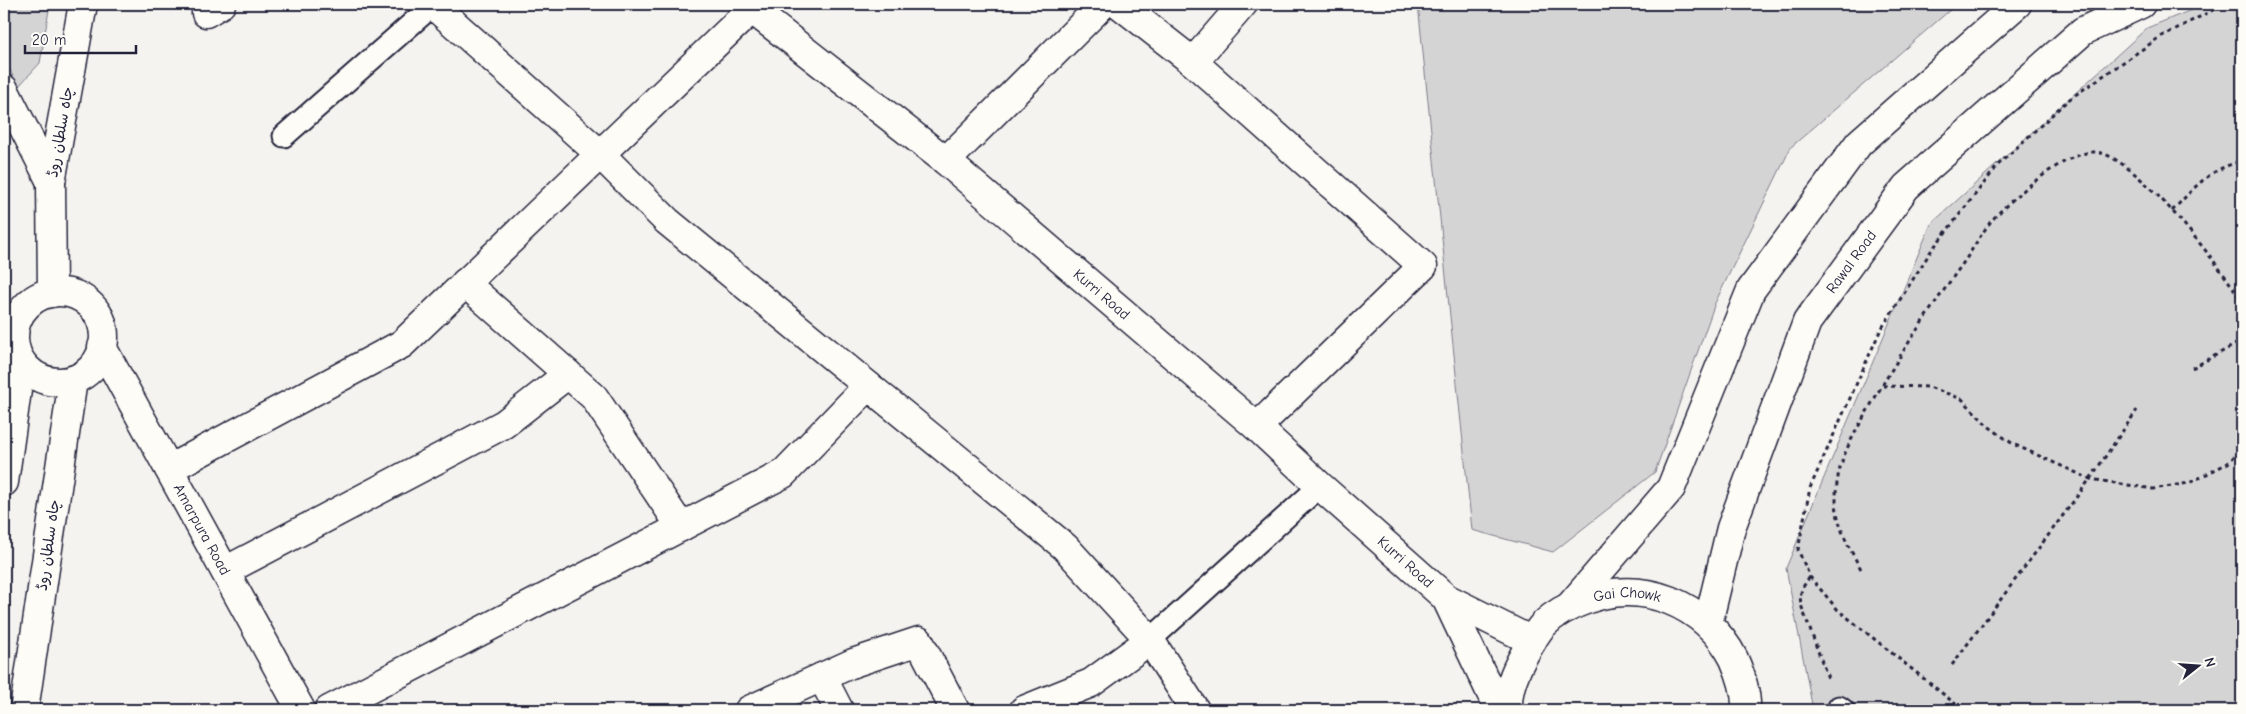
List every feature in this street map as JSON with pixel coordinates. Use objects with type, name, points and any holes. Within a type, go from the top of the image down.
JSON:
[{"type":"street","name":"چاہ سلطان روڈ","points":[[52,292],[51,182],[84,4]]},
{"type":"street","points":[[433,4],[600,154],[667,221],[1065,546],[1150,640],[1195,710]]},
{"type":"street","points":[[946,161],[1103,4]]},
{"type":"street","points":[[1119,4],[1192,62],[1423,266],[1257,427]]},
{"type":"street","points":[[1192,62],[1243,4]]},
{"type":"street","points":[[1568,606],[1671,488],[1751,290],[1859,143],[2017,4]]},
{"type":"street","name":"Rawal Road","points":[[1708,623],[1731,528],[1807,322],[1906,187],[2083,31],[2141,4]]},
{"type":"street","points":[[169,469],[402,344],[600,154],[751,5]]},
{"type":"street","name":"Kurri Road","points":[[751,5],[946,161],[1257,427],[1446,598]]},
{"type":"street","points":[[4,89],[51,182]]},
{"type":"street","points":[[465,283],[594,397],[682,527]]},
{"type":"street","points":[[52,292],[67,293],[81,298],[93,308],[101,321],[104,335],[96,364],[86,374],[73,380],[58,383],[44,380],[31,373],[21,362],[15,348],[14,333],[17,319],[26,306],[52,292]]},
{"type":"street","name":"Amarpura Road","points":[[102,347],[301,710]]},
{"type":"street","points":[[4,482],[21,362]]},
{"type":"street","points":[[225,571],[504,424],[568,374]]},
{"type":"street","name":"چاہ سلطان روڈ","points":[[24,710],[73,380]]},
{"type":"street","points":[[328,710],[783,474],[868,386]]},
{"type":"street","name":"Gai Chowk","points":[[1508,710],[1513,675],[1544,624],[1568,606],[1596,596],[1626,591],[1655,594],[1683,606],[1708,623],[1727,646],[1740,673],[1746,710]]},
{"type":"street","points":[[1446,598],[1532,641]]},
{"type":"street","points":[[1446,598],[1499,710]]},
{"type":"street","points":[[1024,710],[1091,682],[1150,640]]},
{"type":"street","points":[[749,710],[853,663],[919,641],[955,710]]},
{"type":"street","points":[[1740,673],[1750,710]]},
{"type":"street","points":[[822,677],[839,710]]},
{"type":"lane","points":[[284,136],[433,4]]},
{"type":"lane","points":[[1150,640],[1320,486]]},
{"type":"path","points":[[1964,710],[1838,610],[1810,578],[1798,550],[1810,488],[1880,331],[1931,251],[1999,164],[2068,100],[2160,37],[2225,4]]},
{"type":"path","points":[[1861,569],[1843,538],[1836,511],[1838,476],[1854,436],[1921,322],[1993,219],[2018,196],[2061,164],[2080,155],[2096,152],[2114,158],[2135,175],[2172,211],[2227,277],[2242,300]]},
{"type":"path","points":[[2172,211],[2202,179],[2219,168],[2242,161]]},
{"type":"path","points":[[2192,368],[2242,341]]},
{"type":"path","points":[[1882,386],[1929,387],[1962,399],[1988,426],[2013,444],[2090,479],[2153,488],[2189,483],[2228,463],[2242,448]]},
{"type":"path","points":[[1952,665],[2090,479],[2137,410]]},
{"type":"path","points":[[1810,578],[1801,588],[1799,597],[1841,708]]},
{"type":"path","points":[[2230,710],[2242,704]]},
{"type":"path","points":[[2016,707],[2038,710]]},
{"type":"shaded area","points":[[4,4],[50,4],[40,63],[18,87],[4,57]]},
{"type":"shaded area","points":[[1418,4],[1957,4],[1791,147],[1715,303],[1655,472],[1553,552],[1472,530]]},
{"type":"shaded area","points":[[2206,4],[2242,4],[2242,710],[1813,710],[1786,568],[1931,224],[2147,28]]}]
